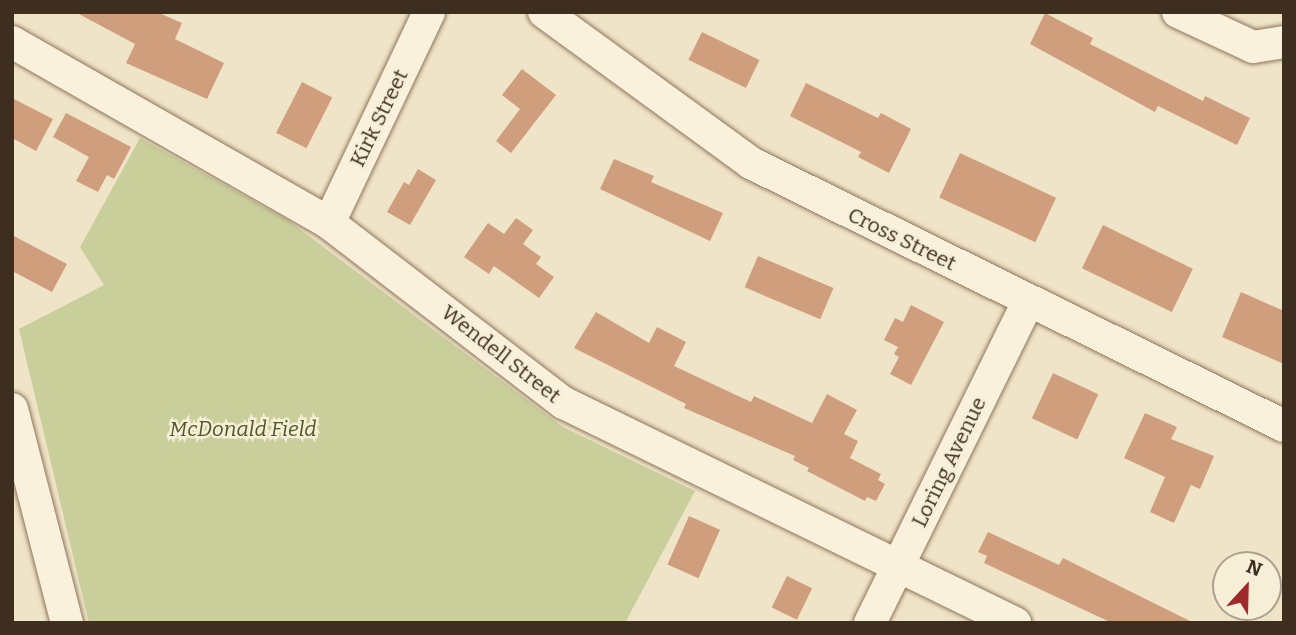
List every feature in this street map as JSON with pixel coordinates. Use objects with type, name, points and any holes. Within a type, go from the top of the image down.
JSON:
[{"type":"street","name":"Kirk Street","points":[[329,223],[429,12]]},
{"type":"street","name":"Cross Street","points":[[544,12],[751,163],[1284,426]]},
{"type":"street","points":[[1178,12],[1253,47],[1284,42]]},
{"type":"street","name":"Wendell Street","points":[[12,42],[329,223],[564,403],[1015,623]]},
{"type":"street","name":"Loring Avenue","points":[[870,623],[1028,302]]},
{"type":"street","points":[[12,409],[67,623]]},
{"type":"green space","name":"McDonald Field","points":[[140,138],[289,221],[563,427],[695,491],[625,623],[89,623],[19,329],[104,285],[80,247]]},
{"type":"building","points":[[75,12],[157,12],[182,23],[175,39],[224,63],[207,99],[126,63],[135,44]]},
{"type":"building","points":[[1045,13],[1093,38],[1090,44],[1203,101],[1205,96],[1250,118],[1237,145],[1158,106],[1155,112],[1030,44]]},
{"type":"building","points":[[702,32],[760,60],[746,88],[688,60]]},
{"type":"building","points":[[522,69],[556,95],[511,153],[496,141],[520,109],[502,95]]},
{"type":"building","points":[[302,82],[332,97],[306,148],[276,133]]},
{"type":"building","points":[[806,83],[878,118],[881,113],[911,129],[889,173],[858,157],[861,152],[790,116]]},
{"type":"building","points":[[12,98],[53,119],[36,151],[12,138]]},
{"type":"building","points":[[66,113],[131,147],[114,179],[107,175],[98,192],[76,181],[89,157],[53,137]]},
{"type":"building","points":[[960,153],[1056,198],[1035,242],[939,197]]},
{"type":"building","points":[[614,159],[654,176],[651,182],[723,213],[710,241],[600,189]]},
{"type":"building","points":[[418,169],[436,180],[410,225],[387,212],[404,182],[409,185]]},
{"type":"building","points":[[516,218],[533,230],[523,244],[541,257],[536,264],[554,277],[539,298],[494,266],[489,274],[464,257],[488,223],[504,234]]},
{"type":"building","points":[[1103,225],[1193,269],[1172,312],[1082,268]]},
{"type":"building","points":[[12,235],[67,264],[52,292],[12,271]]},
{"type":"building","points":[[758,256],[833,288],[820,319],[745,287]]},
{"type":"building","points":[[1241,292],[1284,311],[1284,364],[1222,337]]},
{"type":"building","points":[[911,305],[944,322],[911,385],[890,374],[899,357],[894,354],[898,347],[884,340],[895,318],[903,322]]},
{"type":"building","points":[[596,312],[649,343],[657,327],[686,342],[674,366],[751,402],[754,396],[812,423],[827,394],[857,410],[844,434],[858,441],[850,458],[881,474],[878,480],[885,484],[876,501],[867,497],[865,501],[807,471],[809,468],[793,460],[795,456],[684,408],[686,404],[574,348]]},
{"type":"building","points":[[1053,373],[1098,394],[1077,439],[1032,418]]},
{"type":"building","points":[[1145,413],[1177,427],[1171,439],[1214,456],[1200,489],[1191,485],[1174,523],[1150,512],[1165,477],[1124,458]]},
{"type":"building","points":[[689,516],[720,530],[699,578],[667,564]]},
{"type":"building","points":[[988,532],[1059,565],[1063,558],[1194,623],[1112,623],[984,563],[987,556],[978,552]]},
{"type":"building","points":[[787,576],[812,588],[797,620],[772,607]]}]
